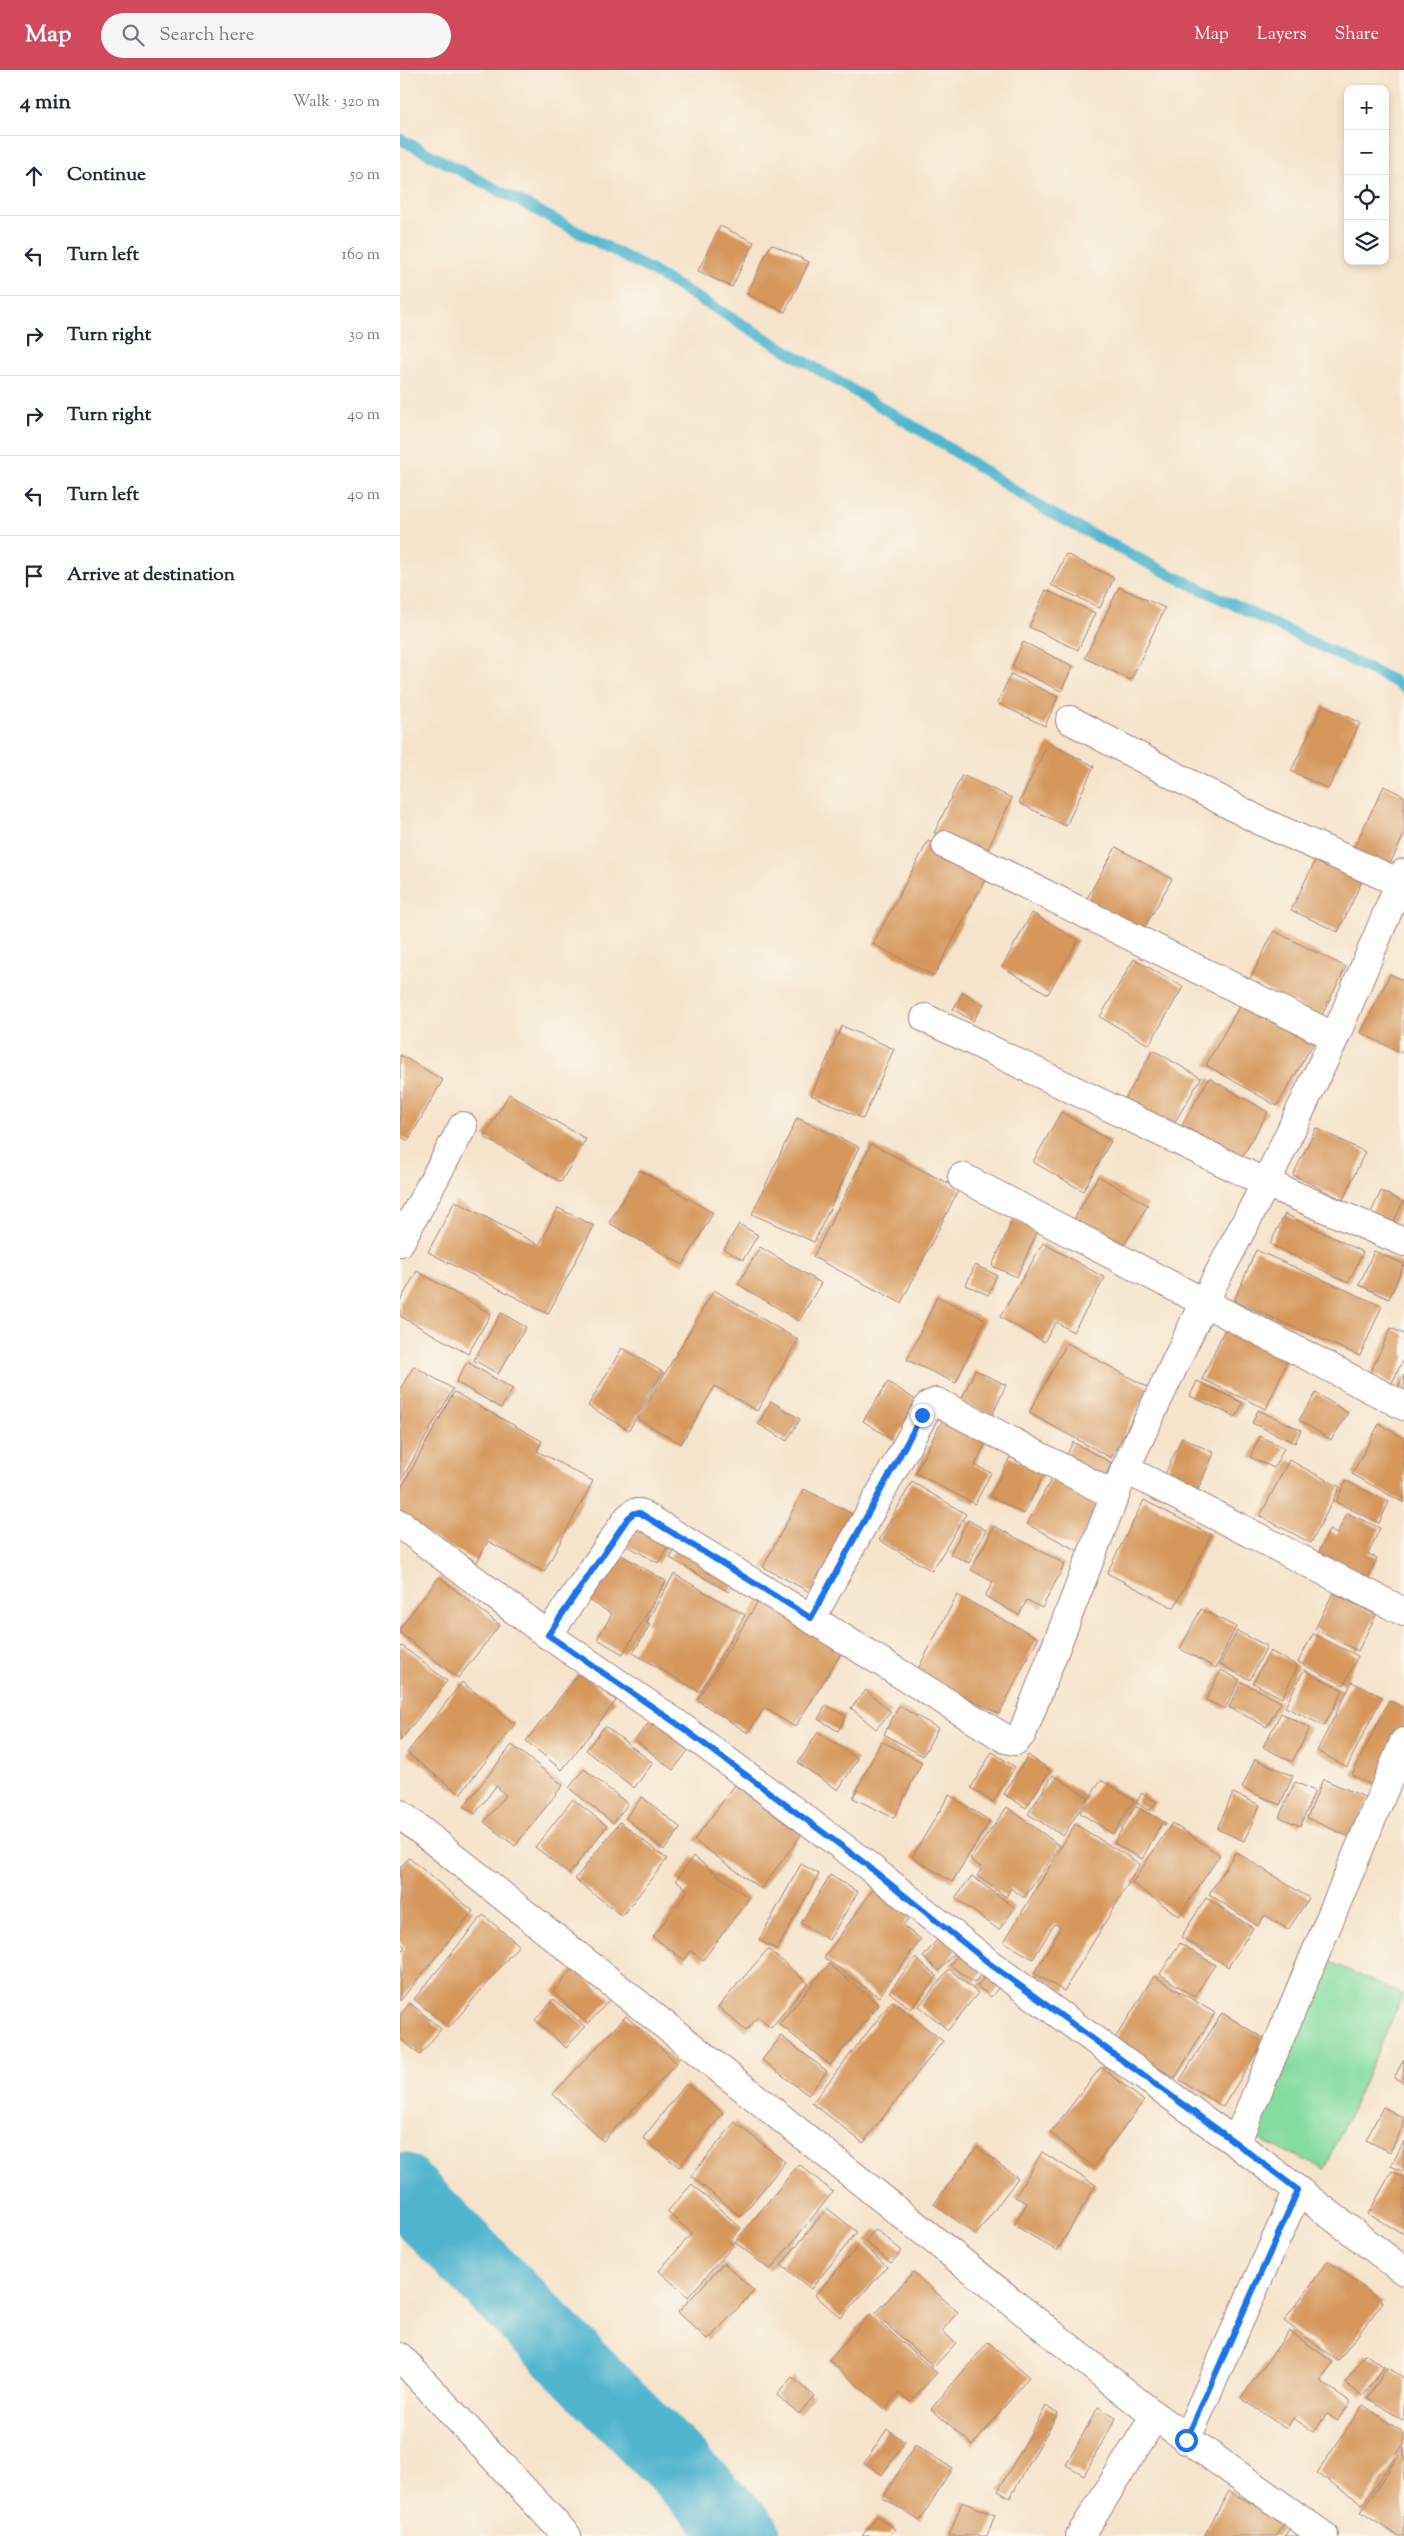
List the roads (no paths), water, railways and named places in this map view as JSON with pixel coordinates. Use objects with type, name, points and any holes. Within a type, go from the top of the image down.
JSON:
[{"type":"street","points":[[548,1635],[628,1518],[634,1513],[640,1513],[1006,1739],[1015,1741],[1022,1734],[1125,1469],[1204,1302],[1266,1183],[1335,1037],[1402,878],[1260,821],[1070,720]]},
{"type":"street","points":[[946,845],[1335,1037]]},
{"type":"street","points":[[925,1018],[1266,1183],[1404,1242]]},
{"type":"street","points":[[400,1242],[463,1126]]},
{"type":"street","points":[[962,1177],[1404,1406]]},
{"type":"street","points":[[811,1618],[928,1405],[936,1402],[1115,1496]]},
{"type":"street","points":[[1125,1469],[1404,1612]]},
{"type":"street","points":[[400,1524],[548,1635],[683,1728],[863,1862],[990,1964],[1236,2143],[1404,2271]]},
{"type":"street","points":[[1236,2143],[1404,1742]]},
{"type":"street","points":[[400,1814],[1155,2416],[1186,2440],[1324,2536]]},
{"type":"street","points":[[1186,2440],[1298,2190]]},
{"type":"street","points":[[400,2357],[567,2536]]},
{"type":"street","points":[[1080,2536],[1155,2416]]},
{"type":"waterway","points":[[400,139],[649,269],[935,439],[1045,510],[1165,572],[1392,680],[1404,688]]},
{"type":"waterway","points":[[400,2187],[746,2536]]}]
